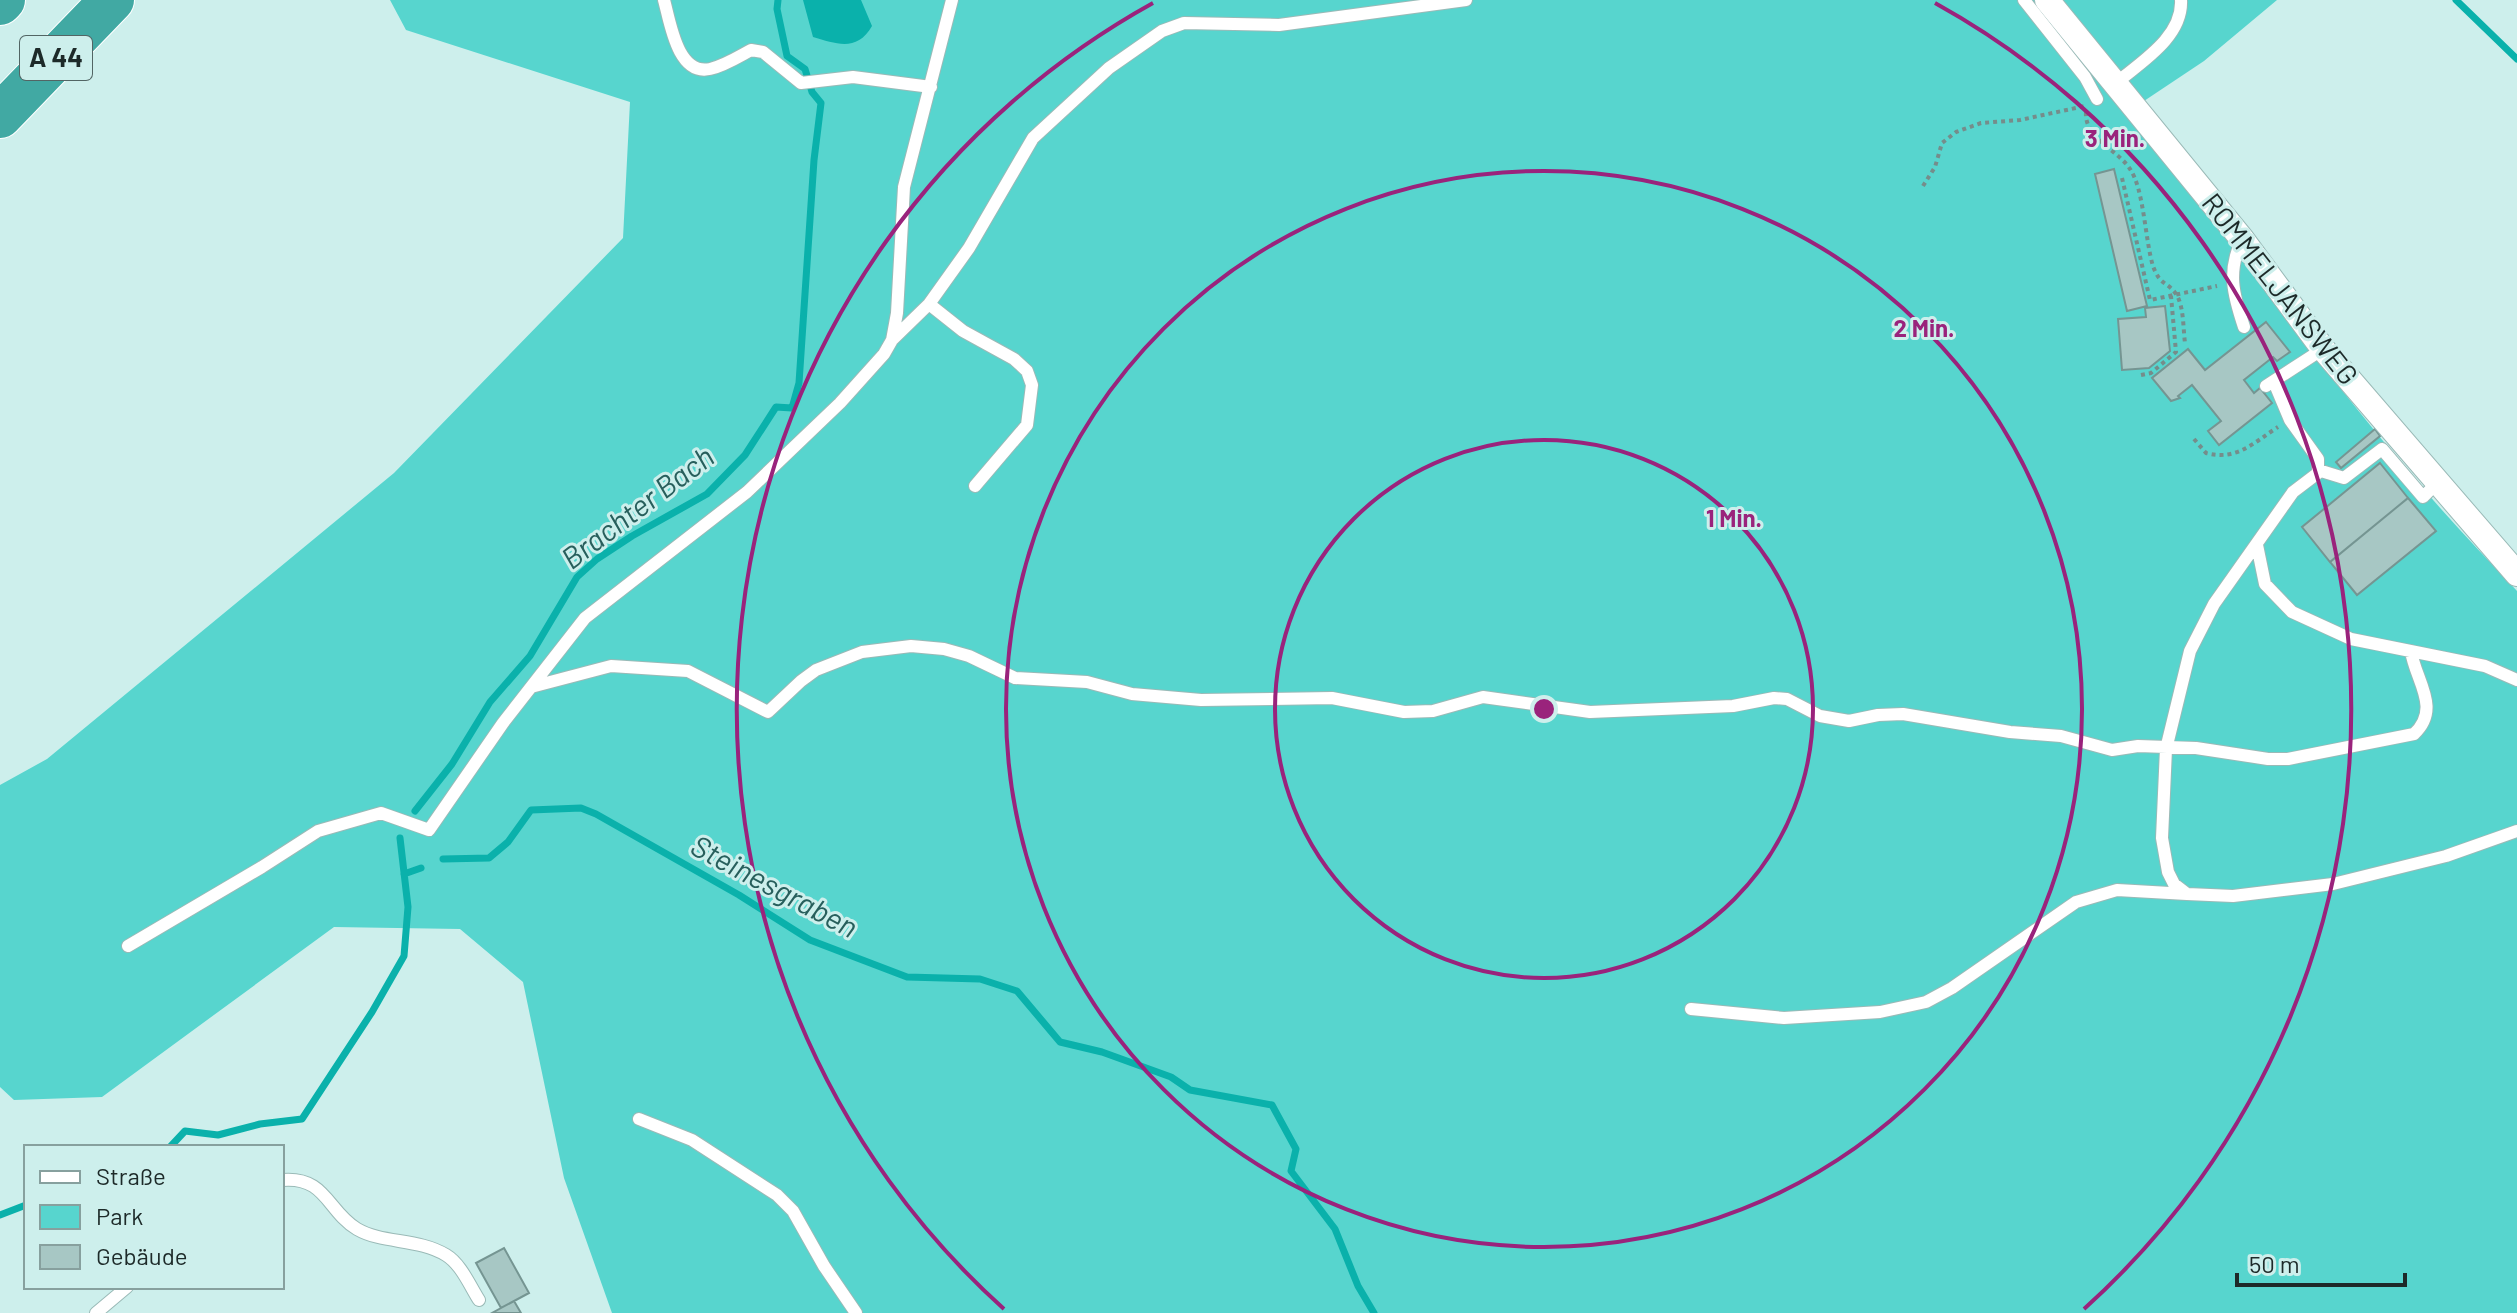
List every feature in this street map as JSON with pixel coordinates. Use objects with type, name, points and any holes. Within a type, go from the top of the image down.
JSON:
[{"type":"highway","name":"A 44","points":[[0,116],[112,0]]},
{"type":"street","name":"ROMMELJANSWEG","points":[[2047,0],[2242,239],[2323,349],[2517,574]]},
{"type":"lane","points":[[664,0],[679,50],[685,60],[696,68],[711,69],[751,50],[763,52],[804,83],[853,77],[931,87]]},
{"type":"lane","points":[[892,340],[897,313],[904,187],[952,0]]},
{"type":"lane","points":[[128,946],[318,831],[381,813],[429,830],[503,723],[585,618],[747,492],[840,403],[884,354],[892,340],[929,304],[969,248],[1033,138],[1109,68],[1162,31],[1184,23],[1279,25],[1466,0]]},
{"type":"lane","points":[[2024,0],[2085,77],[2097,99]]},
{"type":"lane","points":[[2116,83],[2159,47],[2176,26],[2181,0]]},
{"type":"lane","points":[[2242,239],[2231,282],[2244,327]]},
{"type":"lane","points":[[929,304],[963,331],[1014,359],[1027,371],[1032,385],[1027,425],[975,486]]},
{"type":"lane","points":[[2187,894],[2174,884],[2164,856],[2162,838],[2166,749],[2190,651],[2214,604],[2293,492],[2318,473],[2318,459],[2290,420],[2270,384],[2323,349]]},
{"type":"lane","points":[[2318,470],[2344,478],[2382,449],[2423,497],[2437,483]]},
{"type":"lane","points":[[2257,545],[2265,584],[2292,612],[2351,639],[2485,666],[2517,680]]},
{"type":"lane","points":[[531,687],[611,666],[688,671],[768,712],[816,670],[862,652],[911,646],[944,649],[969,656],[1015,678],[1087,682],[1132,694],[1201,700],[1332,698],[1404,712],[1433,711],[1483,697],[1590,712],[1733,706],[1774,698],[1787,699],[1820,716],[1849,721],[1903,714],[2010,732],[2061,736],[2112,750],[2138,746],[2196,748],[2288,759],[2414,734],[2423,723],[2427,698],[2411,651]]},
{"type":"lane","points":[[1691,1009],[1784,1018],[1880,1012],[1926,1002],[1952,988],[2076,902],[2117,890],[2233,896],[2333,884],[2446,856],[2517,831]]},
{"type":"lane","points":[[639,1119],[692,1140],[777,1195],[793,1211],[824,1266],[856,1313]]},
{"type":"lane","points":[[284,1180],[302,1181],[313,1186],[357,1229],[368,1234],[417,1242],[445,1255],[455,1262],[479,1300]]},
{"type":"lane","points":[[96,1313],[125,1289]]},
{"type":"path","points":[[1923,186],[1935,167],[1942,143],[1956,132],[1981,123],[2020,120],[2089,105],[2085,115],[2087,123],[2130,168],[2153,265],[2161,282],[2174,295],[2185,343]]},
{"type":"path","points":[[2122,178],[2150,300],[2231,282]]},
{"type":"path","points":[[2141,375],[2151,373],[2176,352],[2174,295]]},
{"type":"path","points":[[2194,439],[2206,453],[2228,456],[2253,446],[2290,420]]},
{"type":"green space","points":[[390,0],[2277,0],[2204,61],[2129,111],[2355,406],[2434,501],[2517,591],[2517,1313],[612,1313],[564,1178],[523,982],[460,929],[334,927],[102,1097],[14,1100],[0,1087],[0,785],[47,759],[394,473],[623,238],[630,102],[406,30]]},
{"type":"shaded area","points":[[803,0],[861,0],[872,26],[860,40],[853,43],[813,37]]},
{"type":"building","points":[[2114,169],[2147,306],[2127,311],[2095,174]]},
{"type":"building","points":[[2165,306],[2170,351],[2149,368],[2122,370],[2118,319],[2146,317],[2145,308]]},
{"type":"building","points":[[2266,322],[2290,352],[2277,361],[2273,357],[2244,380],[2254,393],[2260,388],[2272,403],[2219,445],[2208,431],[2221,421],[2192,385],[2178,396],[2180,398],[2171,401],[2152,378],[2188,349],[2205,370]]},
{"type":"building","points":[[2375,429],[2380,436],[2341,468],[2336,462]]},
{"type":"building","points":[[2380,463],[2408,498],[2330,562],[2302,527]]},
{"type":"building","points":[[2408,498],[2436,531],[2357,595],[2330,562]]},
{"type":"building","points":[[504,1248],[529,1293],[501,1308],[476,1263]]},
{"type":"building","points":[[514,1301],[521,1313],[492,1313],[501,1308]]},
{"type":"waterway","name":"Brachter Bach","points":[[415,811],[452,764],[490,702],[530,656],[577,577],[597,559],[632,536],[707,494],[745,455],[776,407],[792,408],[799,383],[814,160],[821,103],[812,92],[805,69],[787,56],[777,9],[778,0]]},
{"type":"waterway","points":[[2456,0],[2517,59]]},
{"type":"waterway","name":"Steinesgraben","points":[[443,859],[489,858],[508,842],[531,810],[581,808],[739,895],[810,940],[907,977],[980,979],[1017,991],[1060,1042],[1102,1052],[1171,1077],[1190,1090],[1272,1105],[1296,1149],[1291,1171],[1335,1229],[1358,1286],[1374,1313]]},
{"type":"waterway","name":"Brachter Bach","points":[[172,1145],[185,1131],[218,1135],[260,1124],[302,1119],[372,1012],[404,956],[408,907],[400,838]]},
{"type":"waterway","name":"Steinesgraben","points":[[404,874],[421,868]]},
{"type":"waterway","name":"Brachter Bach","points":[[0,1215],[24,1206]]}]
